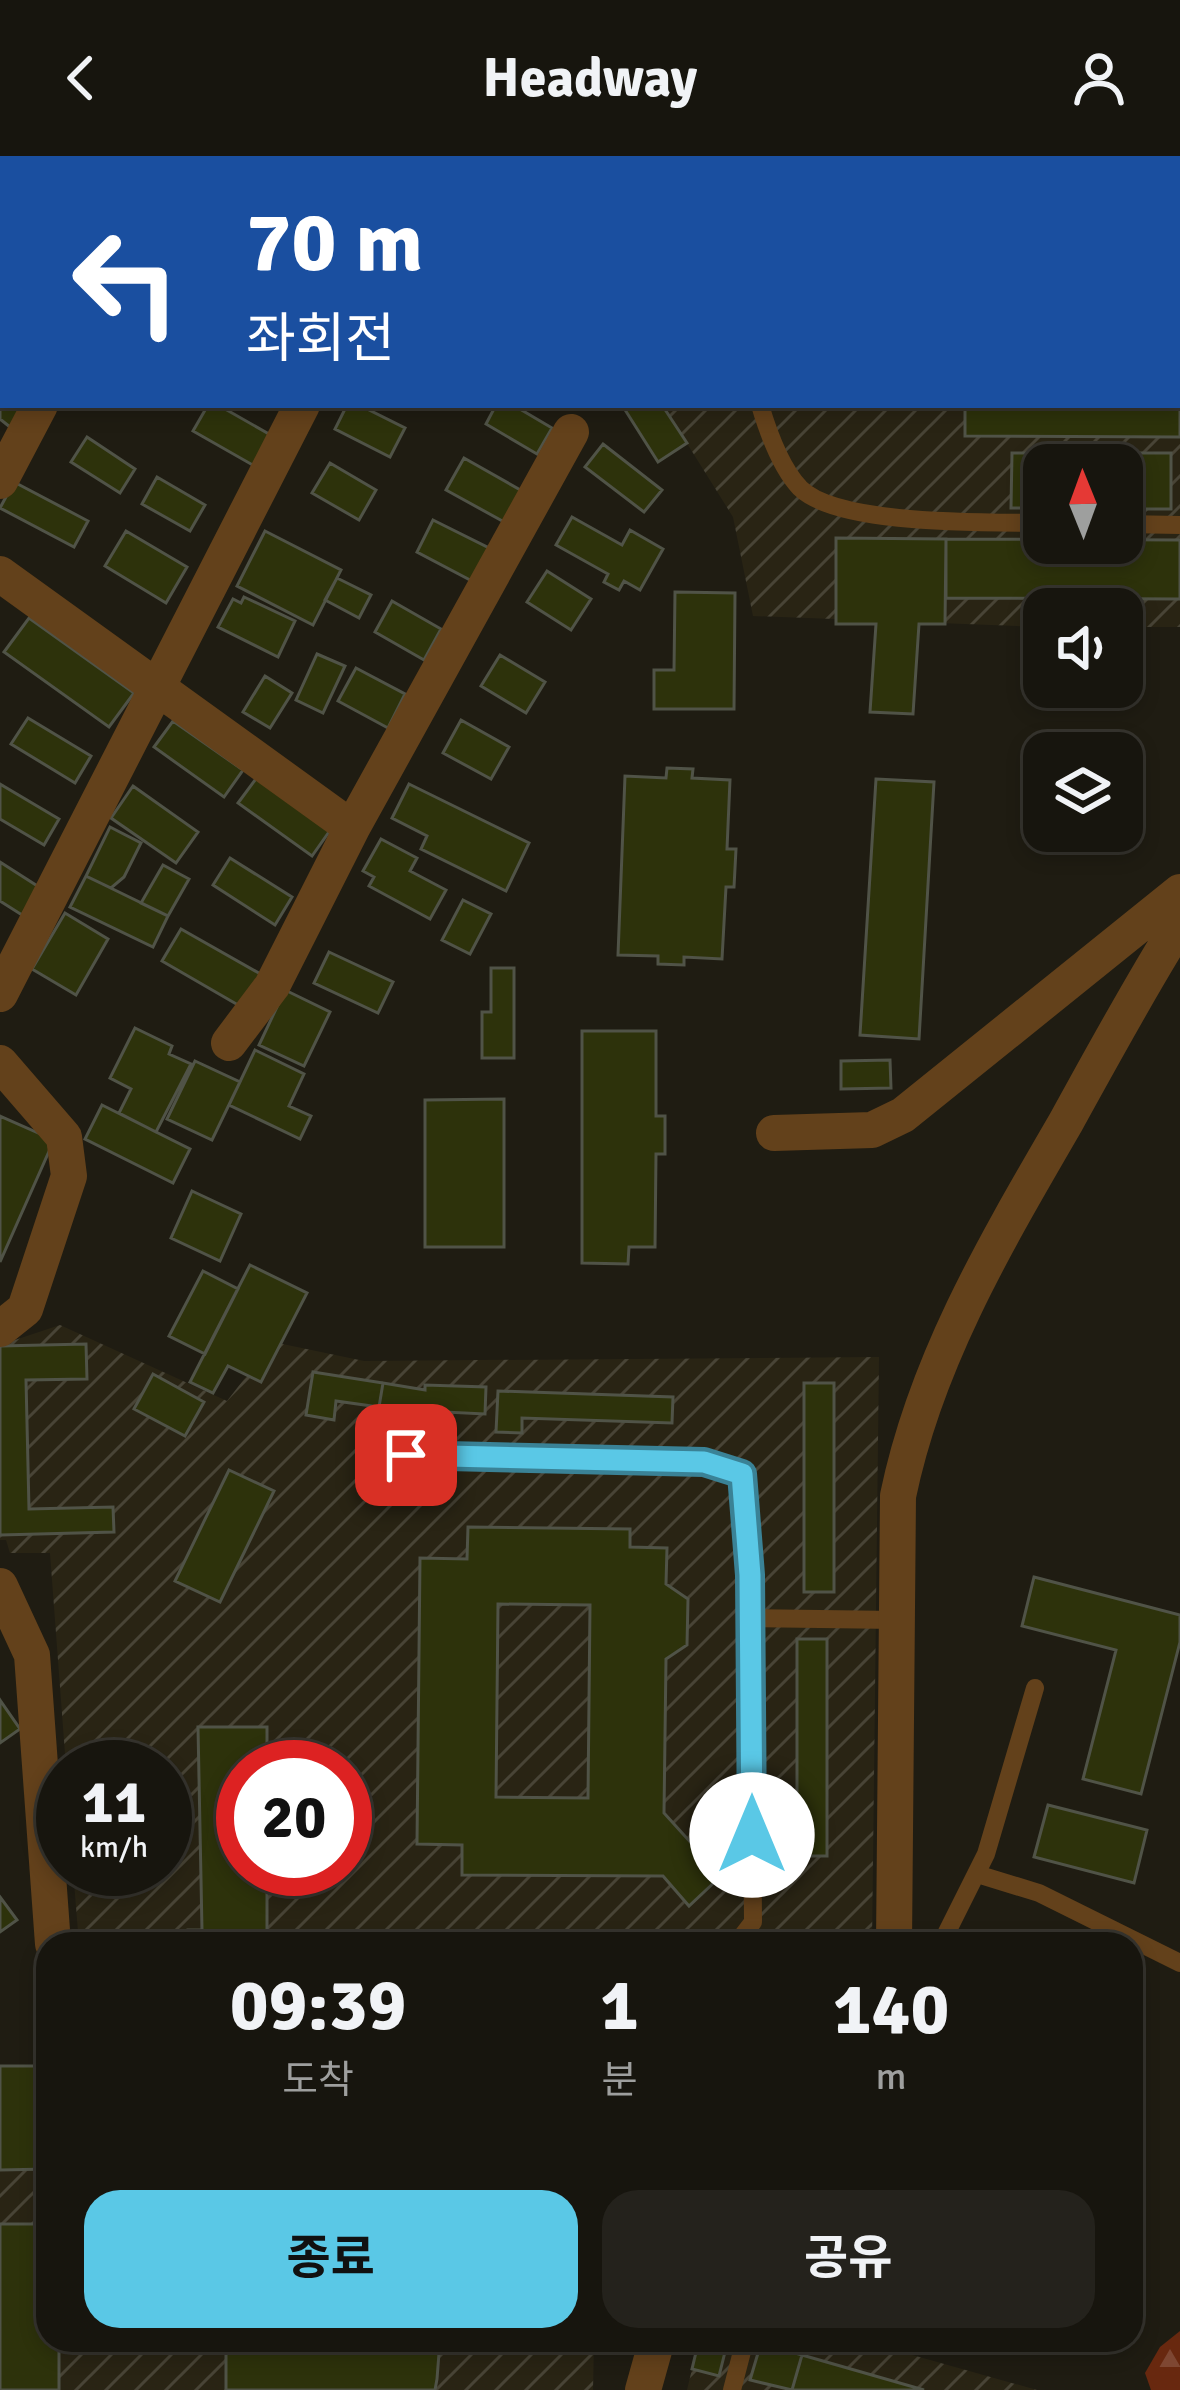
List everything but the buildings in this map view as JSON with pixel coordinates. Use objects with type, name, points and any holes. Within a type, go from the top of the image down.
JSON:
[{"type":"street","points":[[0,482],[38,408]]},
{"type":"street","points":[[0,994],[300,408]]},
{"type":"street","points":[[229,1043],[272,986],[352,828],[571,432]]},
{"type":"street","points":[[0,574],[158,693],[352,828]]},
{"type":"street","points":[[774,1133],[872,1130],[903,1115],[1180,892]]},
{"type":"street","points":[[894,1932],[898,1496],[927,1391],[994,1247],[1180,923]]},
{"type":"street","points":[[0,1063],[64,1137],[69,1176],[25,1309],[0,1328]]},
{"type":"street","points":[[0,1586],[32,1655],[52,1932]]},
{"type":"street","points":[[643,2390],[654,2352]]},
{"type":"lane","points":[[761,408],[769,436],[800,488],[834,508],[1023,522]]},
{"type":"lane","points":[[1143,524],[1180,524]]},
{"type":"lane","points":[[406,1455],[704,1462],[742,1474],[751,1618],[753,1922],[745,1932]]},
{"type":"lane","points":[[751,1618],[897,1620]]},
{"type":"lane","points":[[947,1932],[976,1874],[1036,1688]]},
{"type":"lane","points":[[976,1874],[1039,1893],[1118,1932]]},
{"type":"lane","points":[[1143,1945],[1180,1963]]},
{"type":"lane","points":[[732,2390],[742,2352]]},
{"type":"shaded area","points":[[665,408],[1180,408],[1180,627],[1143,627],[1143,588],[1023,588],[1023,626],[753,616],[733,517]]},
{"type":"shaded area","points":[[60,1325],[227,1401],[273,1342],[364,1361],[879,1357],[872,1932],[78,1932],[75,1896],[192,1896],[192,1740],[64,1740],[50,1553],[10,1553],[6,1540],[0,1540],[0,1345]]},
{"type":"shaded area","points":[[0,2079],[36,2079],[36,2352],[594,2352],[593,2390],[0,2390]]},
{"type":"shaded area","points":[[696,2352],[902,2352],[1037,2390],[687,2390]]},
{"type":"green space","points":[[1180,2331],[1180,2390],[1151,2390],[1145,2373],[1160,2347]]},
{"type":"route","points":[[406,1455],[704,1462],[742,1474],[747,1490],[750,1575],[752,1835]]}]
